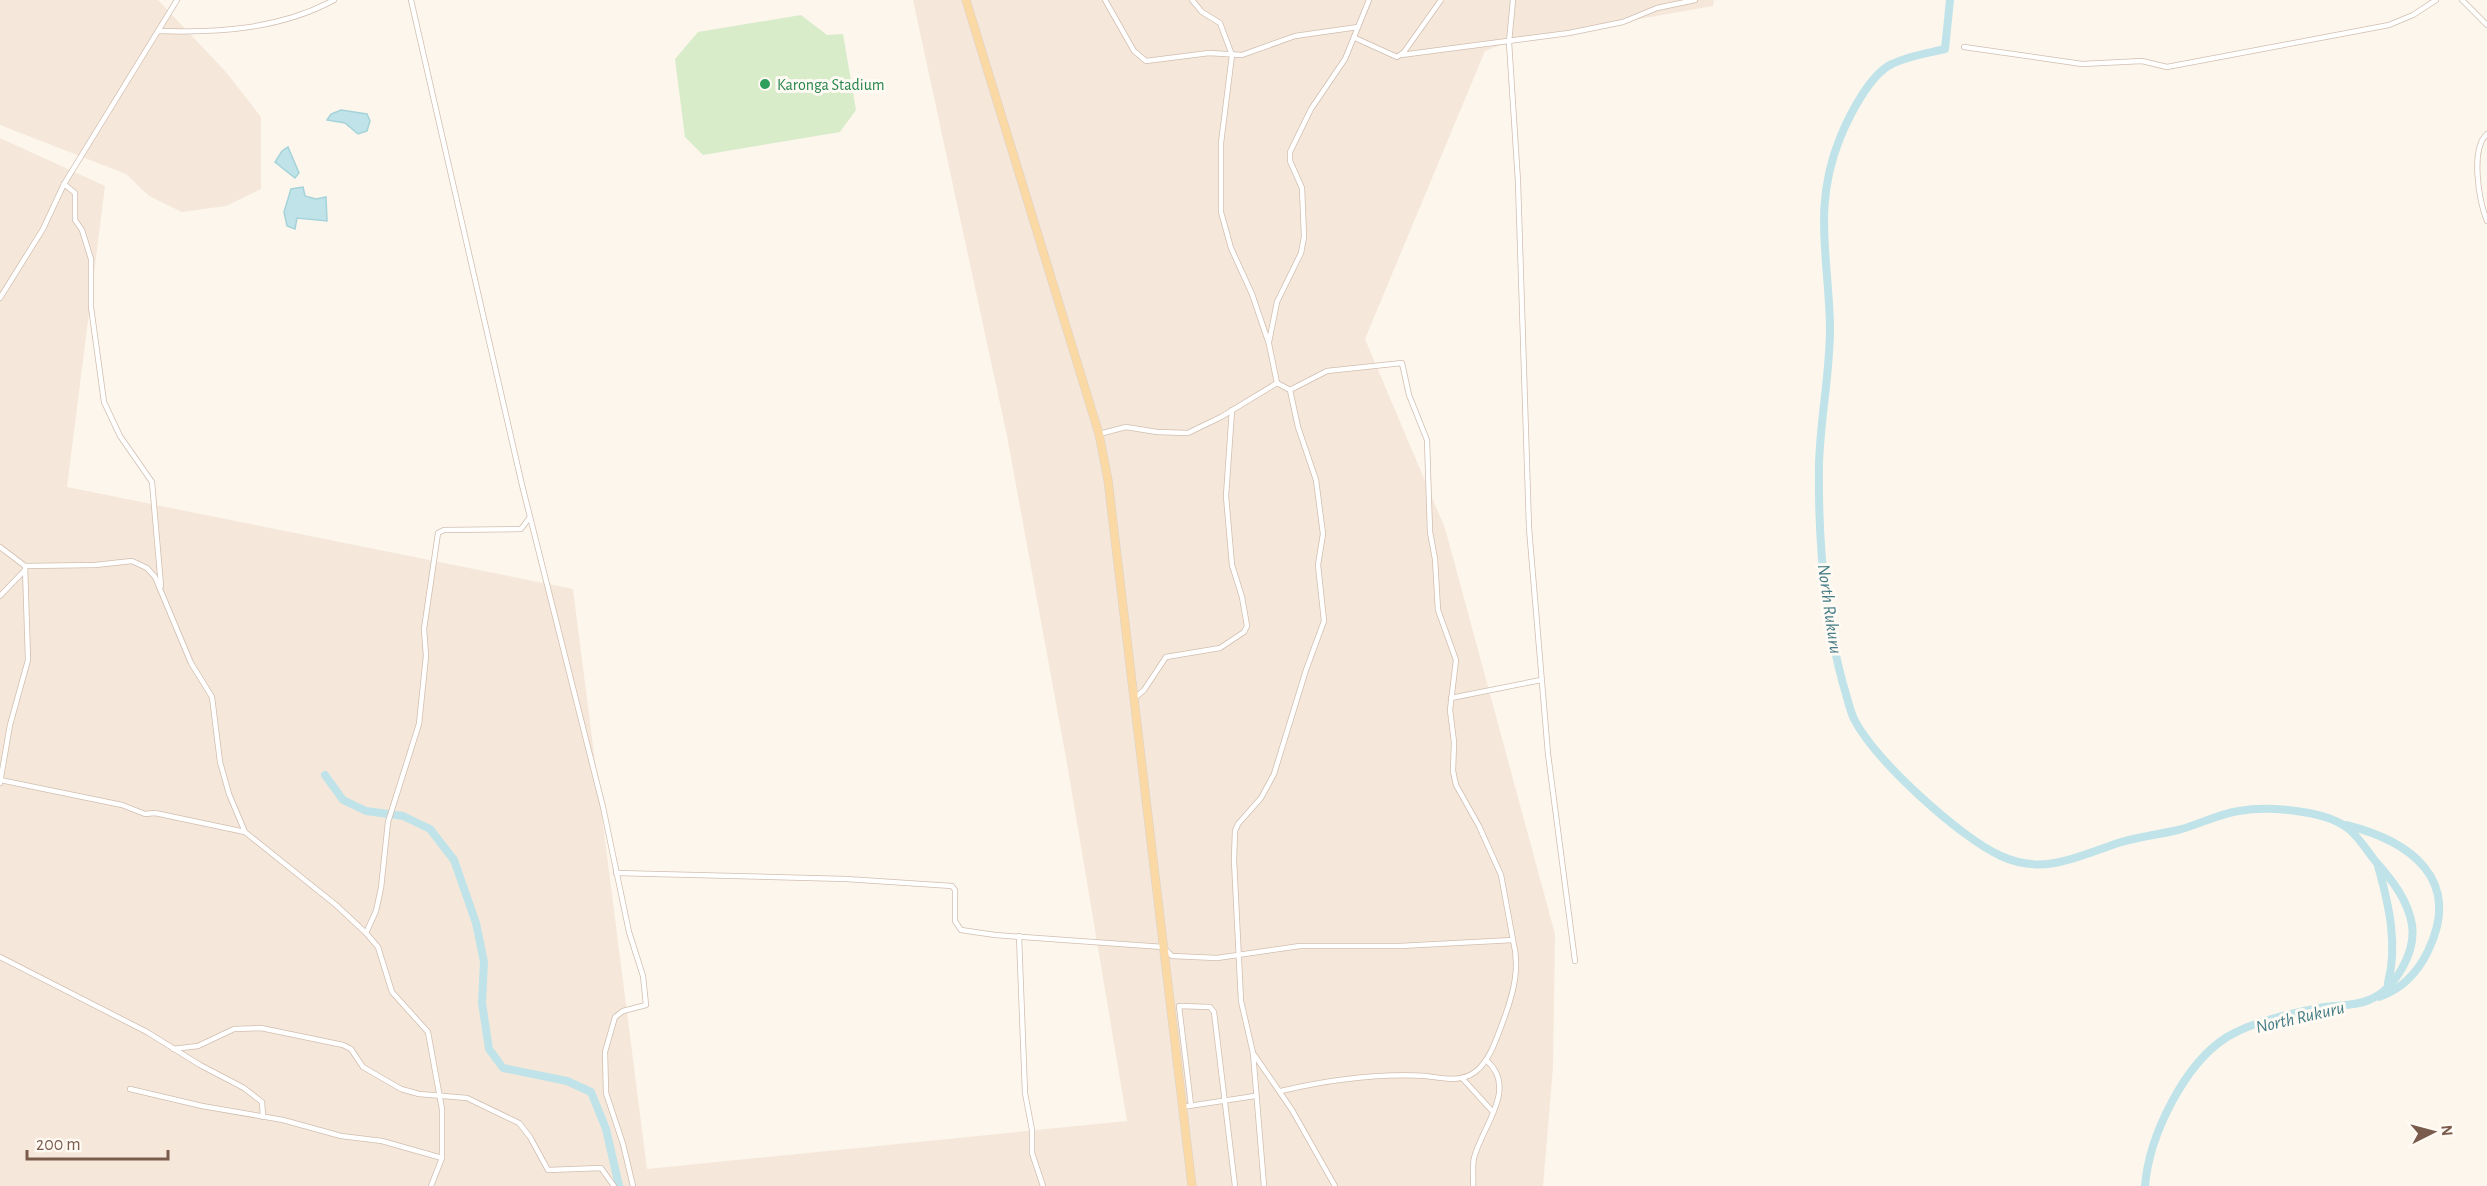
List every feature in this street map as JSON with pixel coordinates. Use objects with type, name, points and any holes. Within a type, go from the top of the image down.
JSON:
[{"type":"main road","points":[[966,0],[1099,434],[1108,480],[1163,947],[1186,1106],[1191,1186]]},
{"type":"street","points":[[0,298],[43,229],[64,184],[177,0]]},
{"type":"street","points":[[159,31],[223,32],[248,28],[312,10],[334,0]]},
{"type":"street","points":[[411,0],[530,517],[603,807],[616,873],[647,998],[646,1005],[623,1011],[615,1017],[605,1052],[606,1093],[623,1144],[633,1186]]},
{"type":"street","points":[[1105,0],[1141,59],[1253,52],[1295,36],[1358,27]]},
{"type":"street","points":[[1192,0],[1202,12],[1221,23],[1232,55],[1221,143],[1221,212],[1231,248],[1252,294],[1269,344],[1278,383],[1290,390],[1300,435],[1315,473],[1323,534],[1318,565],[1324,621],[1306,670],[1274,774],[1261,798],[1238,824],[1235,831],[1234,860],[1242,1011],[1253,1053],[1264,1186]]},
{"type":"street","points":[[1269,344],[1277,302],[1301,253],[1304,237],[1302,188],[1290,161],[1290,152],[1311,109],[1345,59],[1369,0]]},
{"type":"street","points":[[1401,55],[1441,0]]},
{"type":"street","points":[[1513,0],[1509,42],[1518,182],[1528,528],[1541,680],[1575,961]]},
{"type":"street","points":[[1355,38],[1388,55],[1397,57],[1509,42],[1623,22],[1657,8],[1695,0]]},
{"type":"street","points":[[1964,47],[2073,63],[2107,65],[2142,61],[2167,67],[2389,26],[2413,15],[2436,0]]},
{"type":"street","points":[[2463,0],[2487,25]]},
{"type":"street","points":[[2487,134],[2478,147],[2479,194],[2487,220]]},
{"type":"street","points":[[64,184],[75,193],[75,220],[82,230],[90,256],[91,307],[104,402],[120,436],[152,482],[161,592]]},
{"type":"street","points":[[1281,1091],[1333,1080],[1420,1076],[1449,1080],[1462,1078],[1477,1071],[1486,1060],[1513,992],[1517,972],[1501,875],[1479,826],[1456,785],[1452,761],[1454,742],[1450,721],[1456,660],[1438,610],[1435,559],[1430,532],[1427,440],[1409,395],[1402,363],[1327,371],[1290,390]]},
{"type":"street","points":[[1099,434],[1126,427],[1157,432],[1188,433],[1278,383]]},
{"type":"street","points":[[1135,698],[1144,690],[1166,657],[1220,648],[1244,633],[1247,626],[1242,597],[1232,565],[1226,490],[1232,410]]},
{"type":"street","points":[[366,933],[376,911],[381,888],[384,846],[392,807],[419,724],[426,656],[424,629],[438,533],[444,530],[521,529],[530,517]]},
{"type":"street","points":[[0,547],[25,568],[132,561],[147,568],[155,577],[191,663],[212,697],[220,762],[229,794],[245,832]]},
{"type":"street","points":[[0,596],[25,568]]},
{"type":"street","points":[[25,568],[28,660],[10,725],[0,781],[122,805],[145,814],[178,817],[245,832],[366,933],[378,946],[392,992],[430,1038],[440,1095],[443,1129],[442,1158],[430,1186]]},
{"type":"street","points":[[1451,698],[1541,680]]},
{"type":"street","points":[[616,873],[846,879],[952,886],[955,890],[954,916],[957,927],[995,935],[1163,947],[1172,956],[1212,958],[1300,946],[1400,946],[1513,940]]},
{"type":"street","points":[[1019,936],[1025,1093],[1032,1130],[1032,1153],[1043,1186]]},
{"type":"street","points":[[0,957],[147,1032],[244,1088],[262,1102],[263,1117]]},
{"type":"street","points":[[1235,1186],[1223,1100],[1214,1012],[1210,1007],[1188,1004],[1179,1006],[1186,1106],[1223,1100],[1255,1096]]},
{"type":"street","points":[[173,1049],[192,1044],[198,1046],[234,1029],[274,1029],[343,1044],[351,1050],[363,1067],[410,1092],[472,1100],[519,1123],[530,1137],[548,1170],[601,1168],[614,1186]]},
{"type":"street","points":[[1253,1053],[1281,1091],[1335,1186]]},
{"type":"street","points":[[1473,1186],[1474,1157],[1500,1097],[1499,1083],[1493,1066],[1486,1060]]},
{"type":"street","points":[[1462,1078],[1492,1112]]},
{"type":"street","points":[[130,1089],[341,1136],[382,1141],[442,1158]]},
{"type":"shaded area","points":[[0,0],[158,0],[226,72],[261,117],[261,189],[226,206],[182,212],[149,196],[126,174],[0,125]]},
{"type":"shaded area","points":[[913,0],[1714,0],[1713,6],[1509,42],[1485,51],[1365,339],[1445,528],[1555,934],[1553,1068],[1543,1186],[0,1186],[0,138],[105,186],[67,487],[573,589],[647,1169],[1127,1121],[1068,769],[1007,436]]},
{"type":"green space","name":"Karonga Stadium","points":[[801,15],[827,35],[843,34],[856,110],[840,132],[703,155],[685,137],[675,59],[698,32]]},
{"type":"water","points":[[341,110],[367,114],[370,121],[367,131],[358,134],[345,123],[327,120],[331,114]]},
{"type":"water","points":[[288,147],[299,173],[295,178],[275,162],[282,151]]},
{"type":"water","points":[[303,187],[305,196],[316,199],[326,197],[327,221],[297,218],[295,229],[287,226],[284,212],[291,189]]},
{"type":"waterway","name":"North Rukuru","points":[[1950,0],[1945,49],[1898,61],[1884,69],[1868,86],[1840,138],[1826,187],[1824,233],[1830,328],[1819,465],[1820,520],[1831,631],[1854,719],[1880,755],[1920,796],[1983,846],[2016,862],[2045,864],[2072,859],[2123,842],[2178,830],[2231,812],[2279,809],[2309,813],[2336,821],[2354,834],[2398,891],[2407,907],[2412,925],[2411,947],[2402,969],[2387,988],[2378,995],[2358,1003],[2324,1007],[2261,1022],[2238,1031],[2211,1049],[2183,1083],[2171,1103],[2153,1145],[2145,1186]]},
{"type":"waterway","points":[[325,775],[343,800],[366,811],[403,816],[430,829],[454,860],[476,923],[484,962],[482,1003],[489,1049],[503,1068],[567,1081],[591,1092],[606,1129],[619,1186]]},
{"type":"waterway","name":"North Rukuru","points":[[2346,825],[2391,841],[2409,853],[2424,867],[2434,884],[2439,903],[2437,926],[2428,951],[2419,966],[2402,984],[2379,997]]},
{"type":"waterway","name":"North Rukuru","points":[[2378,866],[2391,924],[2392,954],[2388,983]]},
{"type":"place","name":"Karonga Stadium","points":[[765,84]]}]
